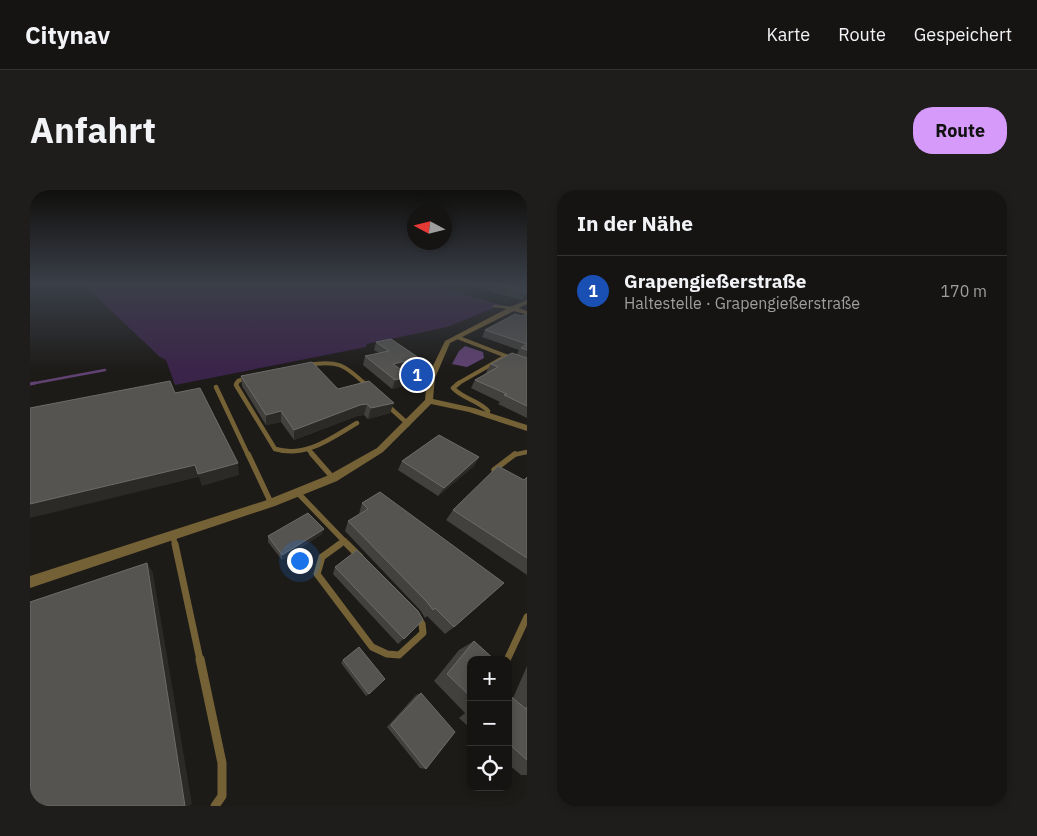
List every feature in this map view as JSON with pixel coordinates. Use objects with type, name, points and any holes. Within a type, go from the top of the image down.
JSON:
[{"type":"street","points":[[30,582],[271,503],[333,478],[380,450],[430,401],[431,378],[435,365],[447,342],[501,314]]},
{"type":"street","points":[[430,401],[487,414],[527,428]]},
{"type":"lane","points":[[457,337],[513,359]]},
{"type":"lane","points":[[487,414],[488,411],[484,406],[459,394],[453,388],[506,356]]},
{"type":"lane","points":[[300,366],[328,361],[340,362],[373,392]]},
{"type":"lane","points":[[253,376],[243,378],[236,385],[275,449],[294,454],[309,450],[357,422]]},
{"type":"lane","points":[[216,387],[271,503]]},
{"type":"lane","points":[[380,398],[408,424]]},
{"type":"lane","points":[[309,450],[333,478]]},
{"type":"lane","points":[[494,470],[516,453],[527,452]]},
{"type":"lane","points":[[297,492],[364,561]]},
{"type":"lane","points":[[173,535],[222,762],[222,796],[215,806]]},
{"type":"lane","points":[[345,541],[324,553],[318,562],[317,574],[372,647],[387,654],[399,655],[423,633],[422,624],[409,607]]},
{"type":"lane","points":[[509,656],[527,617]]},
{"type":"shaded area","points":[[114,314],[480,314],[447,327],[367,344],[366,347],[175,385],[166,360],[160,357]]},
{"type":"shaded area","points":[[465,346],[483,352],[484,358],[467,367],[452,364],[459,351]]},
{"type":"building","points":[[515,314],[522,316],[527,314],[527,344],[485,330]]},
{"type":"building","points":[[391,339],[419,358],[393,364],[410,376],[395,380],[365,356],[389,351],[376,342]]},
{"type":"building","points":[[527,344],[527,350],[521,348]]},
{"type":"building","points":[[512,353],[527,358],[527,406],[504,395],[507,394],[475,380],[498,367],[491,364]]},
{"type":"building","points":[[312,362],[338,389],[369,381],[394,403],[371,408],[367,404],[360,405],[294,430],[281,411],[266,415],[241,376]]},
{"type":"building","points":[[170,381],[175,393],[200,388],[238,463],[198,474],[195,465],[30,504],[30,408]]},
{"type":"building","points":[[439,435],[479,457],[444,488],[402,461]]},
{"type":"building","points":[[498,466],[524,480],[527,477],[527,558],[453,510]]},
{"type":"building","points":[[380,492],[504,583],[454,627],[435,608],[433,610],[348,521],[368,509],[362,503]]},
{"type":"building","points":[[308,513],[324,529],[282,555],[268,536]]},
{"type":"building","points":[[357,550],[418,611],[423,620],[404,639],[335,567]]},
{"type":"building","points":[[147,563],[185,806],[30,806],[30,602]]},
{"type":"building","points":[[474,641],[491,656],[467,656],[467,693],[447,674]]},
{"type":"building","points":[[359,647],[385,679],[369,694],[343,660]]},
{"type":"building","points":[[421,693],[455,732],[426,769],[391,725]]},
{"type":"building","points":[[512,697],[526,709],[527,707],[527,760],[512,747]]},
{"type":"waterway","points":[[35,383],[30,384],[105,370]]},
{"type":"place","name":"Grapengießerstraße","points":[[417,375]]}]
